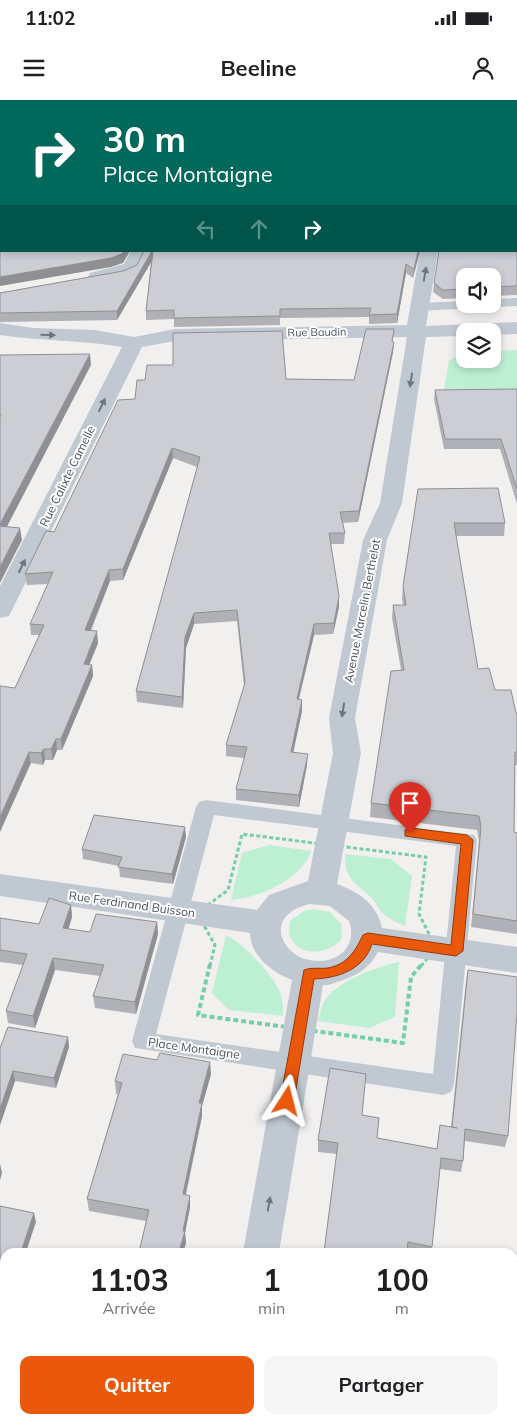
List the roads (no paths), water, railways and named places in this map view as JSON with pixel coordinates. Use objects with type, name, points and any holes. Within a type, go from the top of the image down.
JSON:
[{"type":"street","points":[[78,280],[116,274],[131,268],[139,252]]},
{"type":"street","name":"Avenue Marcelin Berthelot","points":[[321,892],[330,834],[347,753],[342,718],[343,709],[375,540],[391,503],[429,252]]},
{"type":"street","name":"Rue Baudin","points":[[0,329],[33,334],[95,336],[135,344],[156,337],[176,335],[393,330],[417,332],[517,328]]},
{"type":"street","name":"Rue Calixte Camelle","points":[[0,610],[128,353],[135,344]]},
{"type":"street","name":"Rue Ferdinand Buisson","points":[[0,885],[265,923]]},
{"type":"street","points":[[306,892],[321,892],[336,895],[351,902],[361,913],[367,925],[368,938],[364,950],[354,961],[342,969],[326,973],[309,973],[293,970],[279,961],[269,950],[264,937],[265,923],[269,912],[278,902],[306,892]]},
{"type":"street","points":[[368,938],[517,960]]},
{"type":"street","points":[[262,1248],[309,973]]},
{"type":"lane","points":[[501,303],[517,302]]},
{"type":"lane","points":[[420,307],[456,305]]},
{"type":"lane","name":"Place Montaigne","points":[[206,807],[330,834],[467,840],[446,949],[443,1085],[143,1040],[187,912],[206,807]]}]
